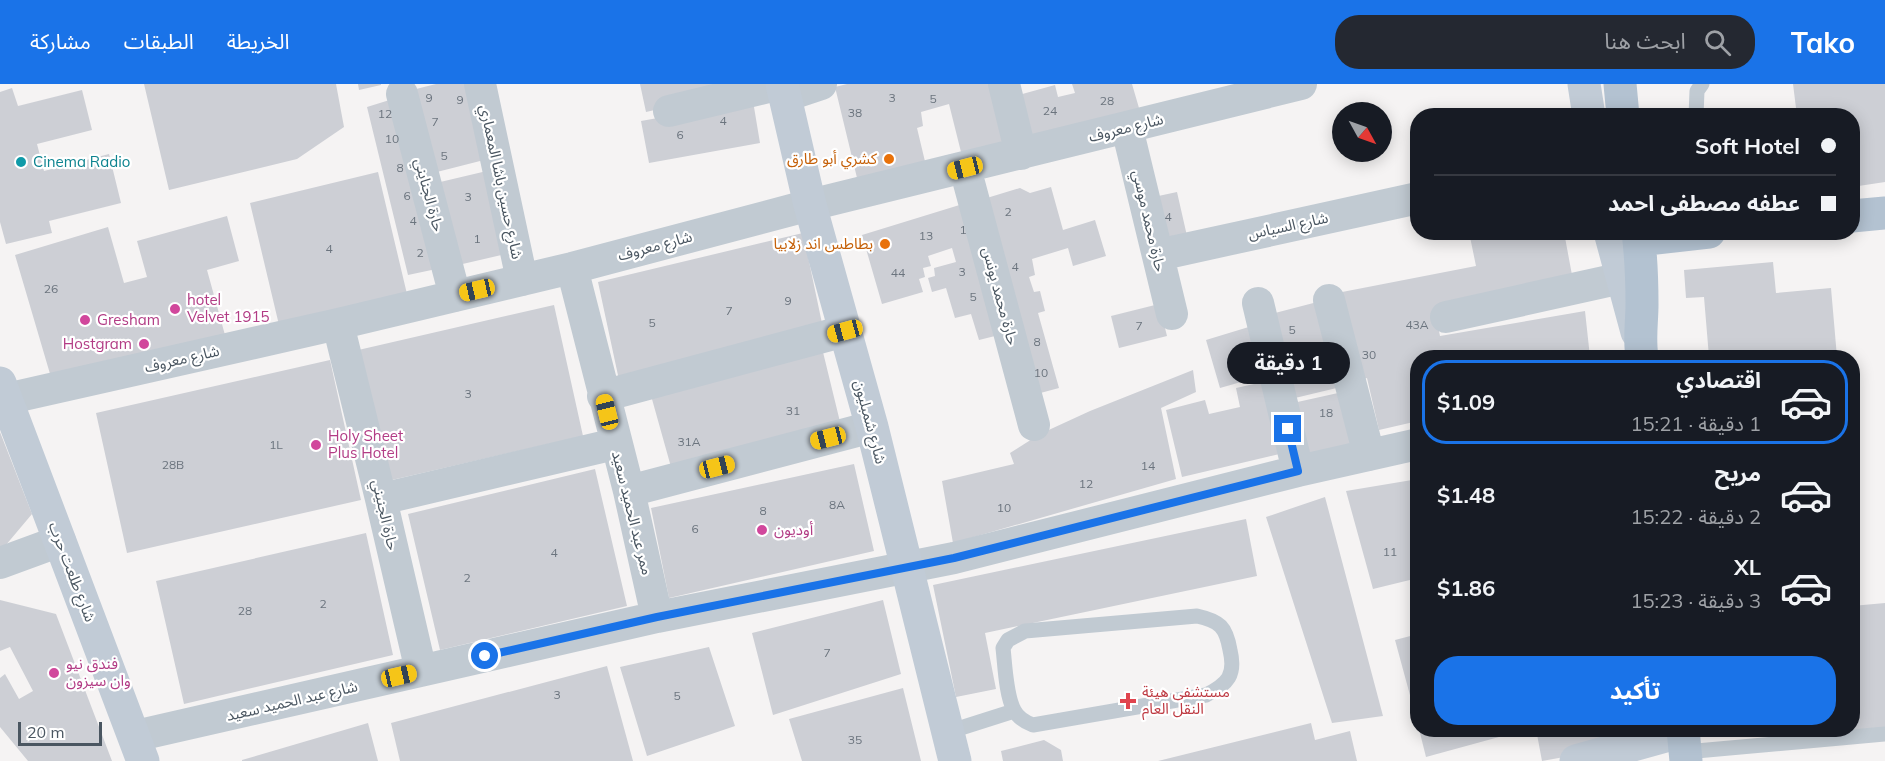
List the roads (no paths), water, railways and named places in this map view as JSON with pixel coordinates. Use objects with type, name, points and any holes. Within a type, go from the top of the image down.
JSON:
[{"type":"main road","points":[[1620,84],[1622,108]]},
{"type":"main road","points":[[1860,215],[1885,213]]},
{"type":"main road","points":[[1630,240],[1642,306],[1641,349]]},
{"type":"street","name":"شارع حسين باشا المعماري","points":[[480,84],[522,280]]},
{"type":"street","points":[[669,111],[782,88],[821,84]]},
{"type":"street","points":[[1004,84],[1021,154]]},
{"type":"street","name":"شارع معروف","points":[[3,391],[338,324],[572,268],[810,206],[1127,128],[1230,92],[1301,84]]},
{"type":"street","points":[[1584,84],[1588,108]]},
{"type":"street","name":"شارع شمبليون","points":[[782,88],[810,206],[872,427],[951,746]]},
{"type":"street","name":"حارة الجنايني","points":[[402,94],[455,296]]},
{"type":"street","name":"حارة محمد موسي","points":[[1127,128],[1172,314]]},
{"type":"street","name":"حارة محمد يونس","points":[[965,168],[1035,425]]},
{"type":"street","name":"شارع السياس","points":[[1158,255],[1410,200]]},
{"type":"street","points":[[1628,240],[1622,278],[1641,349]]},
{"type":"street","name":"ممر عبد الحميد سعيد","points":[[572,268],[657,617]]},
{"type":"street","points":[[1446,317],[1622,278]]},
{"type":"street","points":[[1329,300],[1369,455]]},
{"type":"street","points":[[1258,303],[1298,471]]},
{"type":"street","name":"حارة الجنيني","points":[[338,324],[421,671]]},
{"type":"street","points":[[603,396],[845,331]]},
{"type":"street","name":"شارع طلعت حرب","points":[[3,391],[139,749]]},
{"type":"street","points":[[628,491],[872,427]]},
{"type":"street","points":[[381,499],[615,444]]},
{"type":"street","name":"شارع عبد الحميد سعيد","points":[[139,749],[421,671],[657,617],[954,558],[1298,471],[1410,446]]},
{"type":"street","points":[[0,563],[60,541]]},
{"type":"street","points":[[1576,761],[1684,743]]},
{"type":"lane","points":[[1696,108],[1697,91],[1702,84]]},
{"type":"lane","points":[[1197,616],[1219,624],[1227,634],[1234,666],[1228,680],[1218,689],[1206,695],[1033,725],[1022,720],[1014,711],[1003,648],[1008,640],[1025,631],[1197,616]]},
{"type":"lane","points":[[951,746],[1014,711]]},
{"type":"lane","points":[[1860,735],[1885,734]]},
{"type":"lane","points":[[1684,743],[1818,737]]},
{"type":"place","name":"كشري أبو طارق","points":[[889,159]]},
{"type":"place","name":"Cinema Radio","points":[[21,162]]},
{"type":"place","name":"بطاطس اند زلابيا","points":[[885,244]]},
{"type":"place","name":"hotel Velvet 1915","points":[[175,309]]},
{"type":"place","name":"Gresham","points":[[85,320]]},
{"type":"place","name":"Hostgram","points":[[144,344]]},
{"type":"place","name":"Holy Sheet Plus Hotel","points":[[316,445]]},
{"type":"place","name":"أوديون","points":[[762,530]]},
{"type":"place","name":"فندق نيو وان سيزون","points":[[54,673]]},
{"type":"place","name":"مستشفى هيئة النقل العام","points":[[1128,701]]}]
